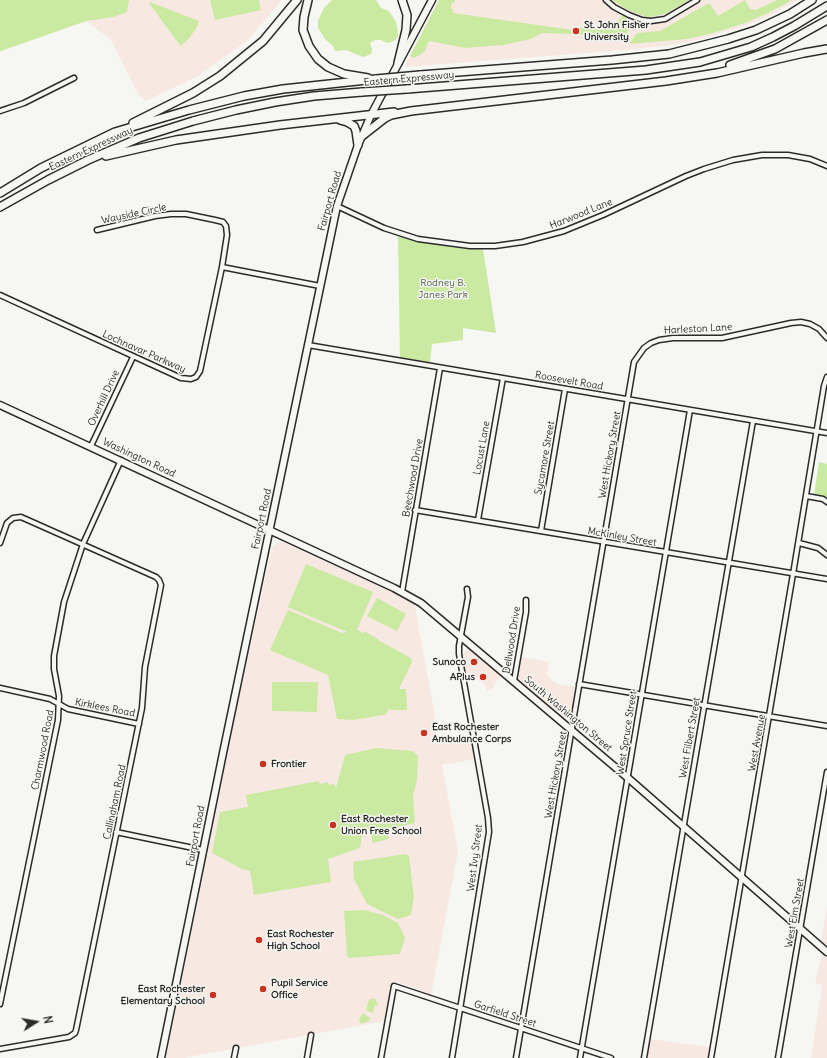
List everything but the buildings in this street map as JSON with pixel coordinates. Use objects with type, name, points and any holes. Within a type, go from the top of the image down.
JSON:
[{"type":"highway","points":[[115,132],[193,93],[220,76],[263,41],[297,0]]},
{"type":"highway","points":[[308,0],[303,30],[308,46],[318,59],[328,67],[344,74],[376,79]]},
{"type":"highway","points":[[398,63],[406,30],[407,16],[402,0]]},
{"type":"highway","name":"Eastern Expressway","points":[[0,193],[41,168],[115,132],[189,110],[244,96],[283,89],[376,79],[669,54],[728,39],[756,30],[790,14],[812,0]]},
{"type":"highway","name":"Eastern Expressway","points":[[0,207],[48,180],[88,160],[138,138],[193,121],[236,110],[283,101],[362,92],[646,70],[700,62],[730,53],[773,37],[827,6]]},
{"type":"highway","points":[[703,74],[775,49],[827,20]]},
{"type":"highway","points":[[362,136],[385,118],[391,115],[411,111],[658,82],[716,73],[827,49]]},
{"type":"highway","points":[[88,160],[176,140],[332,119],[411,111]]},
{"type":"highway","points":[[332,119],[347,122],[354,126],[358,146]]},
{"type":"main road","name":"Fairport Road","points":[[161,1058],[337,206],[358,146],[371,115],[432,0]]},
{"type":"main road","name":"Washington Road","points":[[0,405],[270,529]]},
{"type":"main road","name":"South Washington Street","points":[[270,529],[402,592],[421,603],[628,778],[827,952]]},
{"type":"street","points":[[606,0],[614,7],[629,15],[642,20],[651,21],[665,19],[697,0]]},
{"type":"street","points":[[0,111],[24,103],[74,78]]},
{"type":"street","name":"Harwood Lane","points":[[337,206],[384,228],[418,239],[470,246],[495,246],[522,242],[564,231],[601,216],[694,173],[733,160],[762,155],[788,154],[810,159],[827,166]]},
{"type":"street","name":"Wayside Circle","points":[[97,230],[162,215],[186,214],[220,221],[225,224],[228,232],[222,267]]},
{"type":"street","points":[[222,267],[320,286]]},
{"type":"street","name":"Lochnavar Parkway","points":[[0,295],[133,357],[181,378],[191,379],[196,377],[200,371],[222,267]]},
{"type":"street","name":"Harleston Lane","points":[[627,400],[634,362],[644,348],[659,340],[673,338],[722,338],[801,322],[810,324],[819,329],[827,338]]},
{"type":"street","name":"Roosevelt Road","points":[[308,345],[827,433]]},
{"type":"street","name":"Overhill Drive","points":[[91,446],[133,357]]},
{"type":"street","name":"Beechwood Drive","points":[[402,592],[440,368]]},
{"type":"street","points":[[817,431],[824,386],[827,377]]},
{"type":"street","name":"Locust Lane","points":[[478,520],[502,378]]},
{"type":"street","name":"Sycamore Street","points":[[541,531],[565,389]]},
{"type":"street","name":"West Hickory Street","points":[[516,1058],[627,400]]},
{"type":"street","name":"West Spruce Street","points":[[580,1058],[690,410]]},
{"type":"street","name":"West Filbert Street","points":[[644,1058],[752,421]]},
{"type":"street","name":"West Avenue","points":[[711,1058],[817,431]]},
{"type":"street","name":"Charmwood Road","points":[[0,1004],[57,728],[60,704],[54,662],[54,650],[64,602],[82,544],[121,460]]},
{"type":"street","points":[[806,496],[823,499],[827,502]]},
{"type":"street","name":"McKinley Street","points":[[415,510],[827,579]]},
{"type":"street","points":[[0,543],[7,523],[13,518],[21,517],[82,544]]},
{"type":"street","points":[[798,543],[818,548],[827,555]]},
{"type":"street","name":"Callingham Road","points":[[0,1049],[69,1037],[75,1033],[139,724],[143,699],[144,667],[160,581],[156,577],[82,544]]},
{"type":"street","name":"West Ivy Street","points":[[452,1058],[488,843],[489,825],[459,654],[459,646],[468,597],[466,589]]},
{"type":"street","name":"Dellwood Drive","points":[[514,681],[526,612],[526,600]]},
{"type":"street","points":[[579,684],[827,726]]},
{"type":"street","name":"Kirklees Road","points":[[0,688],[50,698],[68,709],[139,724]]},
{"type":"street","name":"West Elm Street","points":[[778,1058],[827,772]]},
{"type":"street","points":[[116,832],[203,850]]},
{"type":"street","name":"Garfield Street","points":[[381,1058],[394,986],[610,1058]]},
{"type":"street","points":[[307,1058],[311,1035]]},
{"type":"street","points":[[234,1058],[236,1048]]},
{"type":"shaded area","points":[[0,0],[282,0],[248,40],[198,76],[146,101],[138,94],[111,40],[87,21],[0,51]]},
{"type":"shaded area","name":"St. John Fisher University","points":[[439,0],[798,0],[769,16],[742,27],[689,42],[613,51],[404,67]]},
{"type":"shaded area","name":"East Rochester Union Free School","points":[[283,542],[328,563],[370,579],[414,602],[439,744],[471,738],[475,759],[442,765],[458,851],[431,995],[416,988],[393,981],[389,994],[385,1021],[183,1058],[166,1058],[244,675],[272,548],[277,543]]},
{"type":"shaded area","points":[[466,648],[471,649],[502,674],[491,690],[486,690],[485,685],[469,673],[465,673],[463,654],[467,650]]},
{"type":"shaded area","points":[[521,657],[549,662],[547,675],[552,680],[557,684],[576,687],[572,715],[568,719],[562,718],[519,682],[518,678]]},
{"type":"shaded area","points":[[827,907],[827,946],[821,941]]},
{"type":"shaded area","points":[[822,952],[827,956],[827,1058],[811,1058],[822,985],[815,983]]},
{"type":"shaded area","points":[[650,1039],[709,1047],[708,1058],[647,1058]]},
{"type":"green space","points":[[0,0],[129,0],[127,12],[113,17],[86,21],[0,51]]},
{"type":"green space","points":[[210,0],[259,0],[261,10],[215,20]]},
{"type":"green space","points":[[332,0],[376,0],[381,8],[389,11],[396,22],[398,37],[394,41],[387,43],[381,40],[375,40],[370,43],[372,49],[371,54],[363,57],[346,50],[335,51],[333,46],[325,39],[318,28],[318,21],[324,8]]},
{"type":"green space","points":[[439,0],[455,0],[454,3],[452,3],[451,8],[453,13],[573,30],[574,27],[600,30],[610,29],[624,15],[628,21],[628,36],[542,33],[531,39],[503,45],[465,48],[429,41],[425,51],[414,58],[410,56]]},
{"type":"green space","points":[[612,0],[689,0],[665,14],[649,17],[628,10]]},
{"type":"green space","points":[[745,0],[750,9],[756,10],[777,0],[792,0],[745,23],[713,33],[687,39],[629,44],[637,33],[660,31],[709,3],[718,16]]},
{"type":"green space","points":[[150,2],[199,21],[196,29],[181,46],[149,3]]},
{"type":"green space","name":"Rodney B. Janes Park","points":[[398,235],[419,241],[457,248],[483,249],[496,333],[463,328],[463,340],[432,344],[430,363],[400,358]]},
{"type":"green space","points":[[819,462],[827,464],[827,498],[814,495]]},
{"type":"green space","points":[[306,564],[373,592],[357,630],[363,633],[364,631],[411,658],[412,662],[399,689],[406,689],[407,710],[390,710],[390,707],[386,714],[383,715],[353,720],[337,719],[328,675],[270,650],[288,610],[342,633],[347,632],[288,607]]},
{"type":"green space","points":[[377,598],[406,614],[397,631],[367,616]]},
{"type":"green space","points":[[272,682],[318,682],[317,712],[272,711]]},
{"type":"green space","points":[[376,748],[413,751],[418,756],[417,780],[413,796],[415,823],[387,829],[389,839],[373,843],[370,832],[366,826],[363,828],[360,848],[328,859],[331,882],[254,895],[250,871],[242,869],[212,853],[220,812],[248,807],[246,795],[319,781],[320,784],[328,782],[329,785],[334,784],[336,788],[345,755]]},
{"type":"green space","points":[[406,854],[409,856],[414,897],[411,915],[398,919],[367,904],[354,879],[353,862]]},
{"type":"green space","points":[[364,910],[383,915],[398,923],[405,938],[400,954],[350,958],[347,956],[344,911]]},
{"type":"green space","points":[[375,998],[378,1006],[375,1005],[373,1013],[366,1010],[369,1000]]},
{"type":"green space","points":[[363,1013],[370,1018],[369,1021],[361,1024],[359,1019]]},
{"type":"place","name":"St. John Fisher University","points":[[576,31]]},
{"type":"place","name":"Sunoco","points":[[474,662]]},
{"type":"place","name":"APlus","points":[[483,677]]},
{"type":"place","name":"East Rochester Ambulance Corps","points":[[424,733]]},
{"type":"place","name":"Frontier","points":[[263,764]]},
{"type":"place","name":"East Rochester Union Free School","points":[[333,825]]},
{"type":"place","name":"East Rochester High School","points":[[259,940]]},
{"type":"place","name":"Pupil Service Office","points":[[263,989]]},
{"type":"place","name":"East Rochester Elementary School","points":[[213,995]]}]
